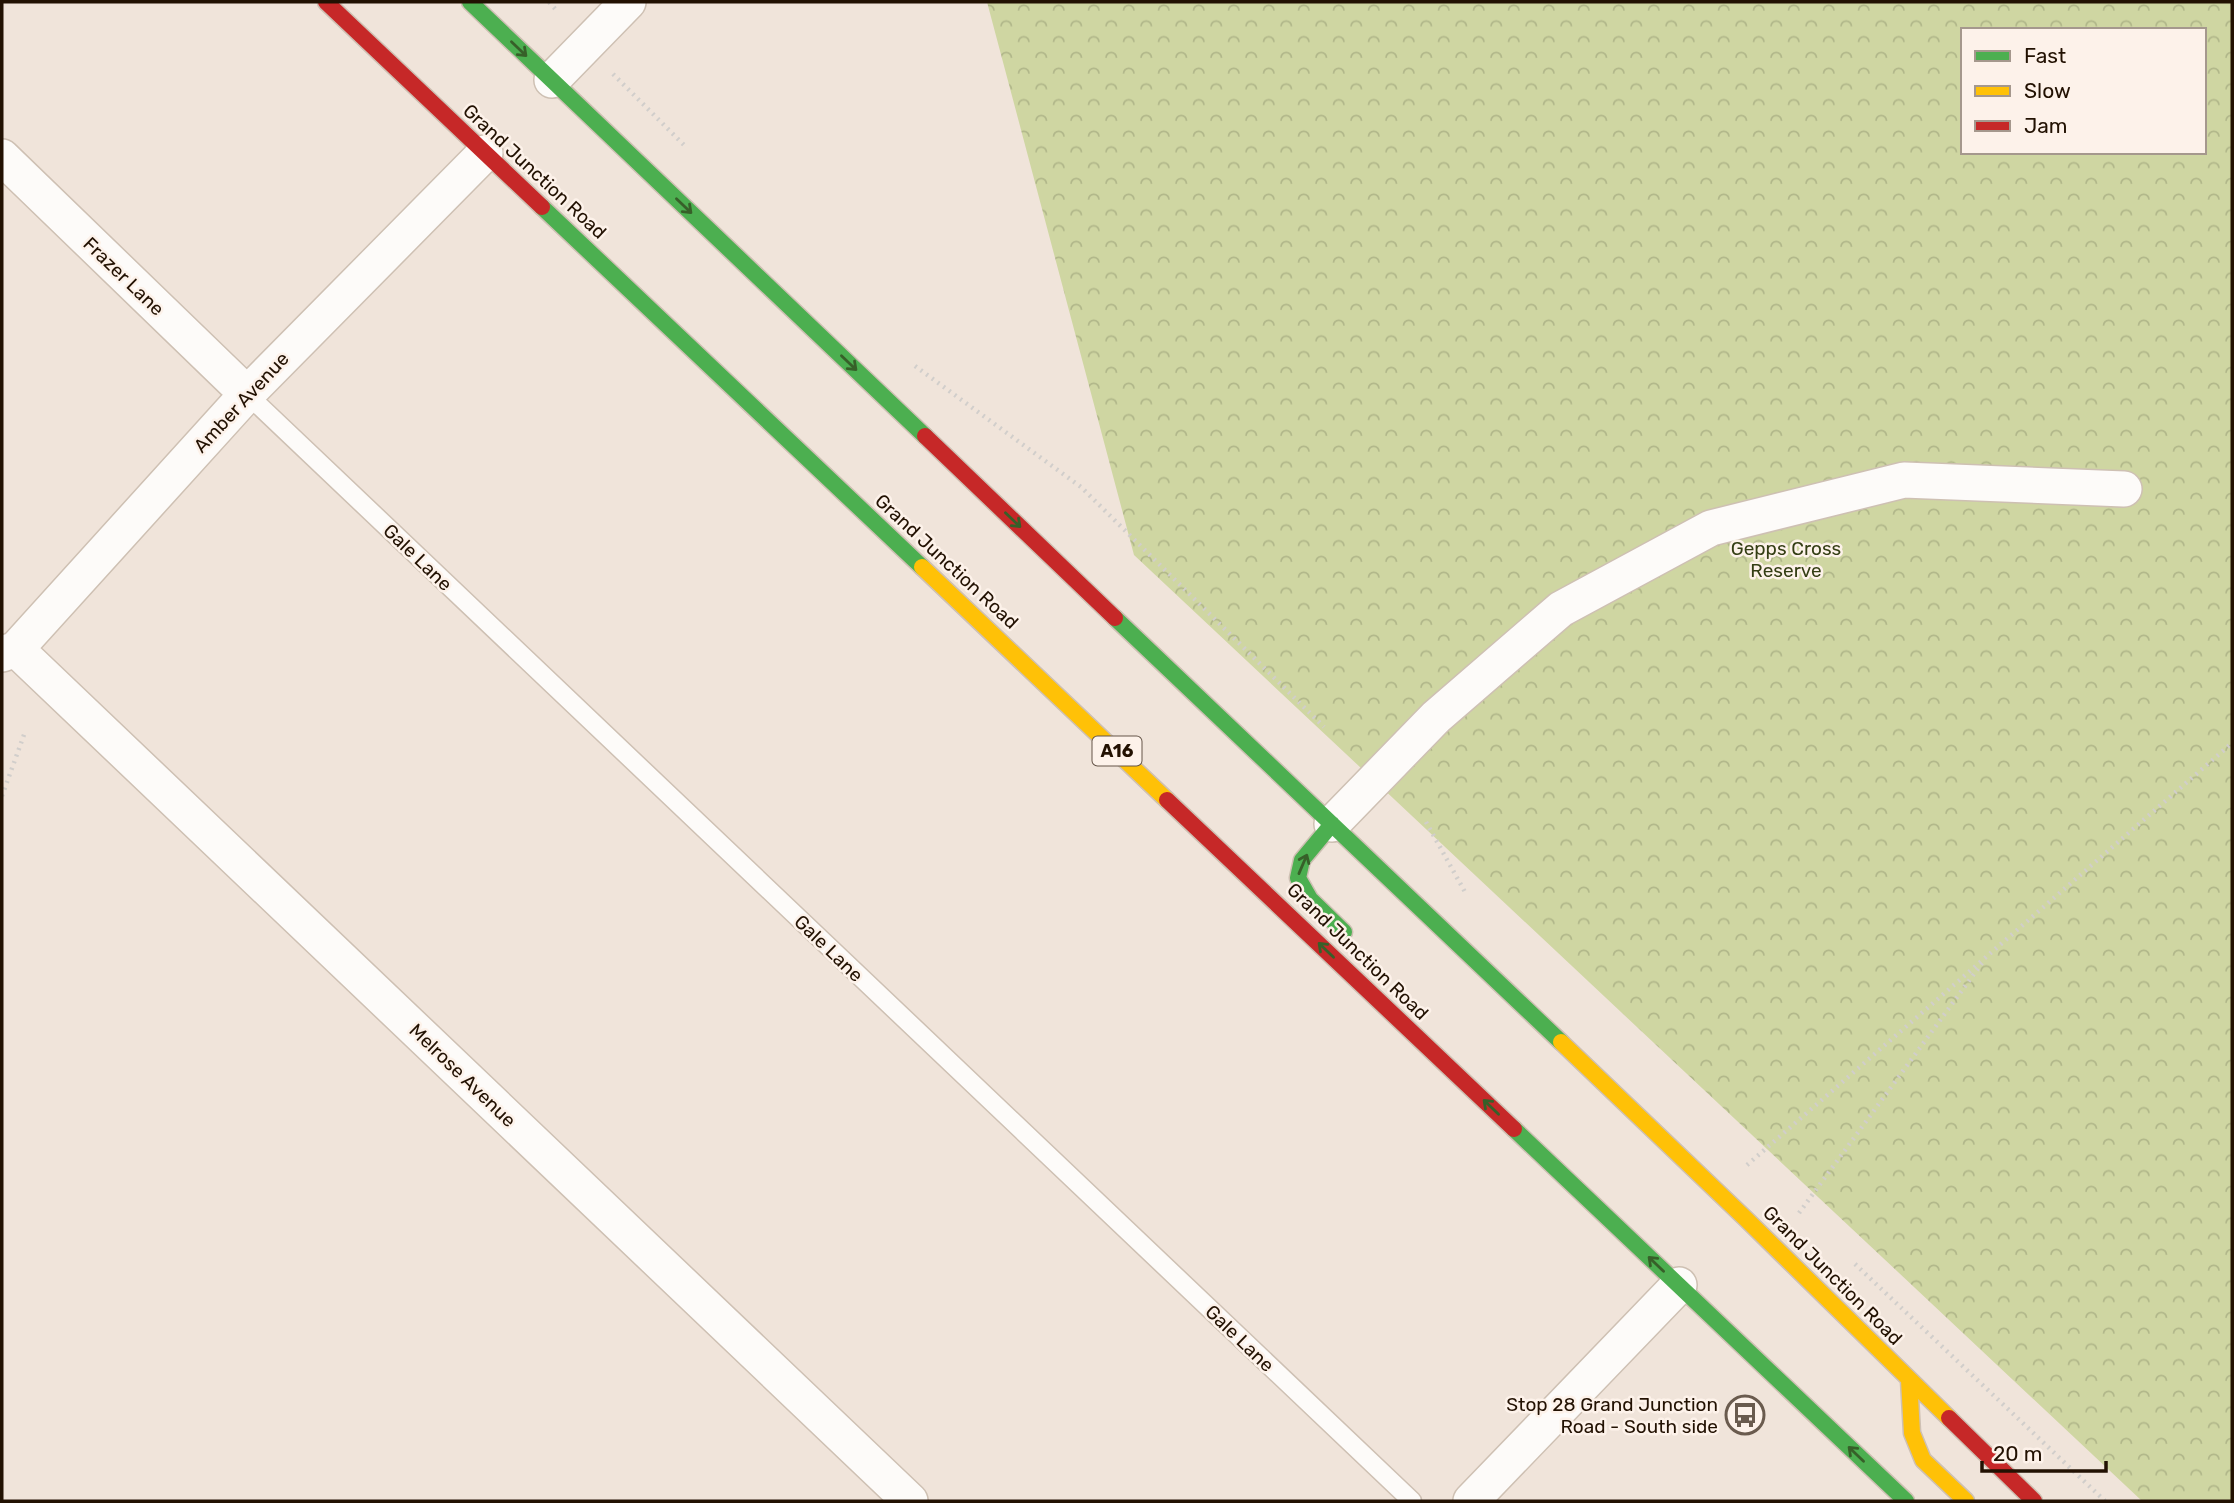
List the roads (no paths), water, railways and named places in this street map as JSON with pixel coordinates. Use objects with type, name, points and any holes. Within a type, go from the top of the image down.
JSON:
[{"type":"highway","name":"Grand Junction Road","points":[[326,2],[1906,1501]]},
{"type":"highway","name":"Grand Junction Road","points":[[470,2],[1746,1219],[2034,1501]]},
{"type":"highway","name":"Grand Junction Road","points":[[1332,824],[1302,860],[1298,878],[1310,899],[1359,946]]},
{"type":"highway","points":[[1534,1124],[1537,1152]]},
{"type":"highway","points":[[1909,1380],[1912,1433],[1923,1460],[1966,1501]]},
{"type":"street","points":[[552,80],[628,2]]},
{"type":"street","name":"Amber Avenue","points":[[9,651],[247,394],[485,153]]},
{"type":"street","name":"Frazer Lane","points":[[2,157],[247,394]]},
{"type":"street","points":[[1332,824],[1436,717],[1561,609],[1710,528],[1904,480],[2124,489]]},
{"type":"street","name":"Melrose Avenue","points":[[9,651],[910,1501]]},
{"type":"street","points":[[1471,1501],[1679,1285]]},
{"type":"lane","name":"Gale Lane","points":[[247,394],[1412,1501]]},
{"type":"place","name":"Stop 28 Grand Junction Road - South side","points":[[1745,1415]]},
{"type":"park label","name":"Gepps Cross Reserve","points":[[1786,559]]}]
